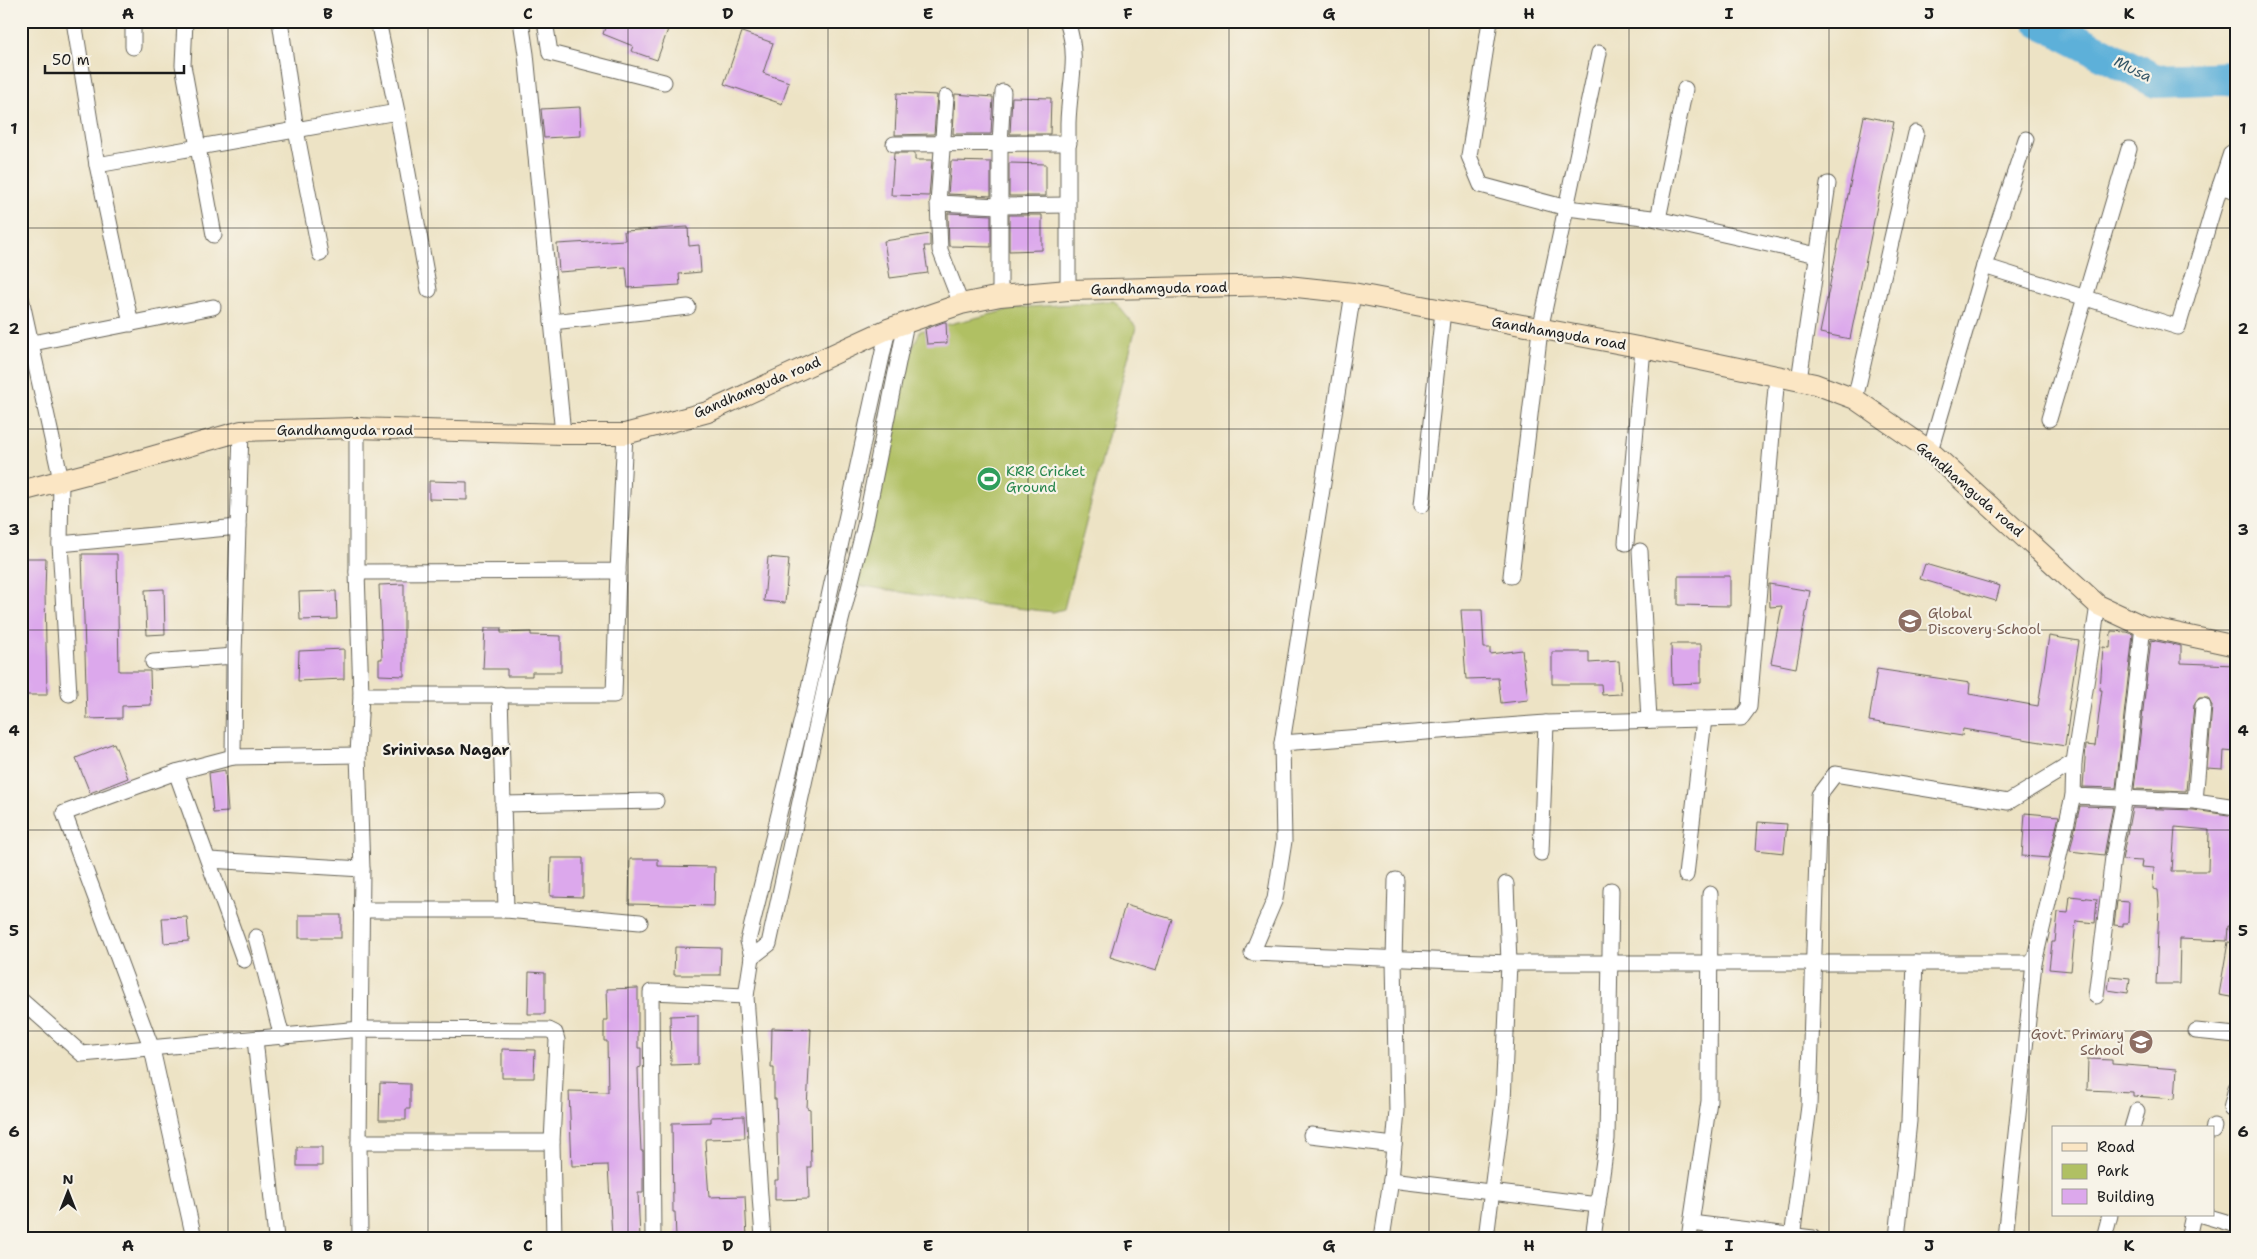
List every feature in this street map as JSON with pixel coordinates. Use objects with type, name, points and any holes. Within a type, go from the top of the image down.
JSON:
[{"type":"street","points":[[74,21],[97,165],[131,324]]},
{"type":"street","points":[[133,21],[133,47]]},
{"type":"street","points":[[185,21],[183,65],[214,235]]},
{"type":"street","points":[[280,21],[296,130],[320,254]]},
{"type":"street","points":[[378,21],[397,112],[429,290]]},
{"type":"street","points":[[521,21],[526,54],[563,434]]},
{"type":"street","points":[[545,21],[550,53]]},
{"type":"street","points":[[1066,21],[1072,37],[1075,60],[1068,120],[1068,290]]},
{"type":"street","points":[[1490,21],[1469,156],[1481,185],[1567,208],[1658,219],[1817,255]]},
{"type":"street","points":[[526,54],[550,53],[664,82]]},
{"type":"street","points":[[1511,576],[1540,330],[1599,53]]},
{"type":"street","points":[[1658,219],[1684,89]]},
{"type":"street","points":[[1000,296],[999,206],[1003,92]]},
{"type":"street","points":[[946,97],[938,203],[940,250],[961,304]]},
{"type":"street","points":[[97,165],[397,112]]},
{"type":"street","points":[[1855,399],[1916,133]]},
{"type":"street","points":[[1930,451],[1984,266],[2026,139]]},
{"type":"street","points":[[894,144],[1068,143]]},
{"type":"street","points":[[2049,418],[2129,149]]},
{"type":"street","points":[[1984,266],[2178,327],[2231,153]]},
{"type":"street","points":[[1799,380],[1828,184]]},
{"type":"street","points":[[2220,186],[2236,191]]},
{"type":"street","points":[[938,203],[999,206],[1067,205]]},
{"type":"street","name":"Gandhamguda road","points":[[21,491],[140,460],[240,431],[357,428],[625,434],[708,412],[897,326],[961,304],[1000,296],[1068,290],[1278,285],[1353,294],[1643,348],[1799,380],[1855,399],[1930,451],[2098,605],[2143,626],[2236,646]]},
{"type":"street","points":[[1353,294],[1282,743],[1284,841],[1275,899],[1252,954],[1509,963],[2034,963]]},
{"type":"street","points":[[21,298],[26,344],[61,480],[60,544],[69,694]]},
{"type":"street","points":[[26,344],[213,307]]},
{"type":"street","points":[[552,322],[688,307]]},
{"type":"street","points":[[1422,505],[1443,311]]},
{"type":"street","points":[[763,1238],[746,996],[752,957],[748,941],[827,606],[897,326]]},
{"type":"street","points":[[752,957],[769,944],[823,698],[865,525],[897,326]]},
{"type":"street","points":[[1626,543],[1643,348]]},
{"type":"street","points":[[1282,743],[1546,723],[1741,718],[1749,707],[1777,375]]},
{"type":"street","points":[[357,428],[357,572],[361,695],[358,755],[362,868],[358,1142],[360,1238]]},
{"type":"street","points":[[233,757],[240,431]]},
{"type":"street","points":[[361,695],[614,695],[625,434]]},
{"type":"street","points":[[60,544],[238,527]]},
{"type":"street","points":[[1640,551],[1649,720]]},
{"type":"street","points":[[357,572],[618,571]]},
{"type":"street","points":[[2005,1238],[2034,963],[2073,796],[2074,762],[2098,605]]},
{"type":"street","points":[[827,606],[844,610]]},
{"type":"street","points":[[2096,996],[2113,857],[2124,797],[2143,626]]},
{"type":"street","points":[[153,662],[234,656]]},
{"type":"street","points":[[500,694],[506,910]]},
{"type":"street","points":[[807,695],[823,698]]},
{"type":"street","points":[[2195,801],[2204,706]]},
{"type":"street","points":[[1686,875],[1704,719]]},
{"type":"street","points":[[1541,853],[1546,723]]},
{"type":"street","points":[[194,1238],[152,1049],[64,813],[176,772],[233,757],[358,755]]},
{"type":"street","points":[[1792,1236],[1809,1106],[1819,795],[1835,774],[2008,802],[2074,762]]},
{"type":"street","points":[[176,772],[244,960]]},
{"type":"street","points":[[786,782],[804,788]]},
{"type":"street","points":[[2073,796],[2195,801],[2236,807]]},
{"type":"street","points":[[503,804],[656,801]]},
{"type":"street","points":[[209,860],[362,868]]},
{"type":"street","points":[[1382,1238],[1391,1180],[1397,1111],[1394,960],[1396,880]]},
{"type":"street","points":[[1486,1238],[1503,1102],[1509,963],[1506,884]]},
{"type":"street","points":[[1593,1238],[1607,1140],[1611,890]]},
{"type":"street","points":[[1710,894],[1709,1101],[1690,1230],[1813,1238]]},
{"type":"street","points":[[362,910],[506,910],[640,922]]},
{"type":"street","points":[[256,937],[282,1036]]},
{"type":"street","points":[[1897,1238],[1909,1121],[1915,963]]},
{"type":"street","points":[[653,1238],[650,992],[746,996]]},
{"type":"street","points":[[21,1000],[82,1054],[152,1049],[361,1028],[549,1030],[556,1032],[552,1142],[554,1238]]},
{"type":"street","points":[[2196,1031],[2236,1035]]},
{"type":"street","points":[[255,1039],[276,1238]]},
{"type":"street","points":[[2231,1108],[2236,1088]]},
{"type":"street","points":[[2133,1126],[2137,1111]]},
{"type":"street","points":[[1311,1135],[1394,1145]]},
{"type":"street","points":[[358,1142],[552,1142]]},
{"type":"street","points":[[1391,1180],[1598,1205]]},
{"type":"street","points":[[2104,1238],[2110,1216]]},
{"type":"street","points":[[2188,1238],[2193,1216]]},
{"type":"street","points":[[2205,1216],[2236,1225]]},
{"type":"green space","name":"KRR Cricket Ground","points":[[1114,301],[1136,327],[1064,609],[1053,612],[962,602],[857,585],[902,373],[920,331],[1017,308]]},
{"type":"building","points":[[607,21],[671,21],[657,60],[631,51],[633,46],[603,34]]},
{"type":"building","points":[[742,32],[773,43],[763,73],[789,82],[782,104],[724,84]]},
{"type":"building","points":[[897,93],[937,95],[934,134],[895,135]]},
{"type":"building","points":[[955,94],[993,97],[991,134],[953,134]]},
{"type":"building","points":[[1012,97],[1051,98],[1050,134],[1010,134]]},
{"type":"building","points":[[580,107],[581,136],[544,138],[541,109]]},
{"type":"building","points":[[1864,116],[1894,122],[1850,339],[1820,333]]},
{"type":"building","points":[[894,153],[915,153],[915,160],[932,160],[929,196],[891,195]]},
{"type":"building","points":[[951,161],[991,162],[991,196],[948,194]]},
{"type":"building","points":[[1009,163],[1046,164],[1046,196],[1009,196]]},
{"type":"building","points":[[948,213],[991,215],[991,247],[949,246]]},
{"type":"building","points":[[1009,215],[1042,215],[1042,250],[1009,251]]},
{"type":"building","points":[[688,227],[689,246],[699,245],[701,272],[679,274],[680,285],[628,288],[626,267],[559,272],[557,244],[625,240],[624,231]]},
{"type":"building","points":[[930,234],[930,246],[924,246],[928,273],[890,278],[884,241]]},
{"type":"building","points":[[946,322],[947,343],[927,344],[925,329]]},
{"type":"building","points":[[429,481],[467,482],[467,500],[429,499]]},
{"type":"building","points":[[82,554],[117,554],[119,671],[150,671],[151,705],[122,706],[122,718],[87,719]]},
{"type":"building","points":[[768,557],[789,559],[785,603],[764,601]]},
{"type":"building","points":[[21,558],[46,558],[47,695],[21,695]]},
{"type":"building","points":[[1925,564],[2000,586],[1996,601],[1920,579]]},
{"type":"building","points":[[1678,576],[1730,576],[1730,606],[1678,605]]},
{"type":"building","points":[[404,584],[404,676],[379,675],[379,659],[382,659],[379,585]]},
{"type":"building","points":[[1769,584],[1810,591],[1796,668],[1771,663],[1782,606],[1770,607]]},
{"type":"building","points":[[164,589],[165,634],[147,635],[145,590]]},
{"type":"building","points":[[336,591],[337,619],[300,620],[299,592]]},
{"type":"building","points":[[1461,610],[1482,610],[1484,648],[1490,648],[1490,654],[1522,650],[1528,700],[1501,703],[1498,678],[1466,679]]},
{"type":"building","points":[[485,628],[501,628],[501,633],[531,632],[531,635],[561,636],[561,672],[532,672],[532,676],[507,676],[507,669],[483,669]]},
{"type":"building","points":[[2111,631],[2133,634],[2116,788],[2083,787],[2086,745],[2095,746],[2102,690],[2100,690],[2103,647],[2110,648]]},
{"type":"building","points":[[2049,636],[2079,641],[2068,711],[2070,711],[2065,746],[1963,729],[1962,736],[1869,721],[1877,669],[1970,683],[1969,694],[2038,706]]},
{"type":"building","points":[[2151,640],[2181,646],[2181,663],[2236,665],[2236,752],[2224,751],[2223,769],[2207,768],[2212,706],[2208,698],[2199,698],[2194,705],[2186,791],[2134,789]]},
{"type":"building","points":[[1671,644],[1701,644],[1701,683],[1672,684]]},
{"type":"building","points":[[344,649],[344,679],[298,681],[299,651]]},
{"type":"building","points":[[1552,652],[1589,652],[1589,663],[1619,661],[1621,694],[1602,695],[1601,684],[1552,684]]},
{"type":"building","points":[[114,743],[128,778],[90,793],[76,758]]},
{"type":"building","points":[[225,770],[228,812],[213,813],[209,773]]},
{"type":"building","points":[[2080,806],[2113,807],[2104,855],[2070,851]]},
{"type":"building","points":[[2132,808],[2194,810],[2235,816],[2233,844],[2236,844],[2236,927],[2228,926],[2227,941],[2180,939],[2179,984],[2156,984],[2159,903],[2158,890],[2153,889],[2154,868],[2141,867],[2142,861],[2122,860]],"holes":[[[2175,827],[2209,830],[2208,871],[2172,871]]]},
{"type":"building","points":[[2025,813],[2059,816],[2049,858],[2022,856]]},
{"type":"building","points":[[1758,822],[1787,824],[1784,853],[1756,850]]},
{"type":"building","points":[[551,858],[583,858],[583,897],[550,896]]},
{"type":"building","points":[[630,859],[658,859],[658,866],[715,867],[714,906],[629,904]]},
{"type":"building","points":[[2070,896],[2097,899],[2095,923],[2076,921],[2071,971],[2049,969],[2052,942],[2055,942],[2058,912],[2068,913]]},
{"type":"building","points":[[2117,901],[2129,902],[2128,923],[2123,923],[2123,926],[2114,925]]},
{"type":"building","points":[[1125,905],[1172,919],[1156,971],[1110,957]]},
{"type":"building","points":[[299,915],[341,915],[341,938],[299,938]]},
{"type":"building","points":[[187,917],[189,941],[164,943],[162,918]]},
{"type":"building","points":[[2228,942],[2236,943],[2236,998],[2219,995]]},
{"type":"building","points":[[675,947],[721,948],[720,975],[674,975]]},
{"type":"building","points":[[529,972],[545,973],[545,1014],[528,1014]]},
{"type":"building","points":[[2110,976],[2130,978],[2128,993],[2108,990]]},
{"type":"building","points":[[638,988],[638,1048],[641,1048],[641,1067],[638,1068],[639,1107],[641,1151],[643,1151],[643,1193],[638,1193],[640,1238],[612,1238],[608,1165],[572,1166],[569,1091],[608,1092],[607,1041],[604,1041],[604,1020],[608,1020],[607,989]]},
{"type":"building","points":[[698,1015],[698,1064],[671,1065],[670,1016]]},
{"type":"building","points":[[772,1028],[811,1029],[807,1108],[810,1109],[811,1167],[808,1167],[809,1199],[775,1200],[775,1180],[778,1180],[776,1099],[774,1099],[774,1068],[771,1068]]},
{"type":"building","points":[[502,1049],[535,1050],[534,1078],[502,1078]]},
{"type":"building","points":[[2088,1059],[2112,1060],[2112,1064],[2177,1069],[2175,1099],[2133,1096],[2133,1092],[2087,1090]]},
{"type":"building","points":[[380,1083],[410,1084],[410,1109],[406,1109],[406,1120],[379,1120]]},
{"type":"building","points":[[744,1116],[745,1138],[706,1139],[705,1141],[709,1197],[745,1196],[747,1238],[676,1238],[675,1212],[673,1212],[672,1123],[711,1122],[711,1117]]},
{"type":"building","points":[[297,1147],[322,1147],[322,1166],[297,1166]]},
{"type":"waterway","name":"Musa","points":[[2040,21],[2156,81],[2236,78]]},
{"type":"place","name":"KRR Cricket Ground","points":[[989,479]]},
{"type":"place","name":"Global Discovery School","points":[[1910,621]]},
{"type":"place","name":"Govt. Primary School","points":[[2141,1042]]},
{"type":"district","name":"Srinivasa Nagar","points":[[446,750]]}]
